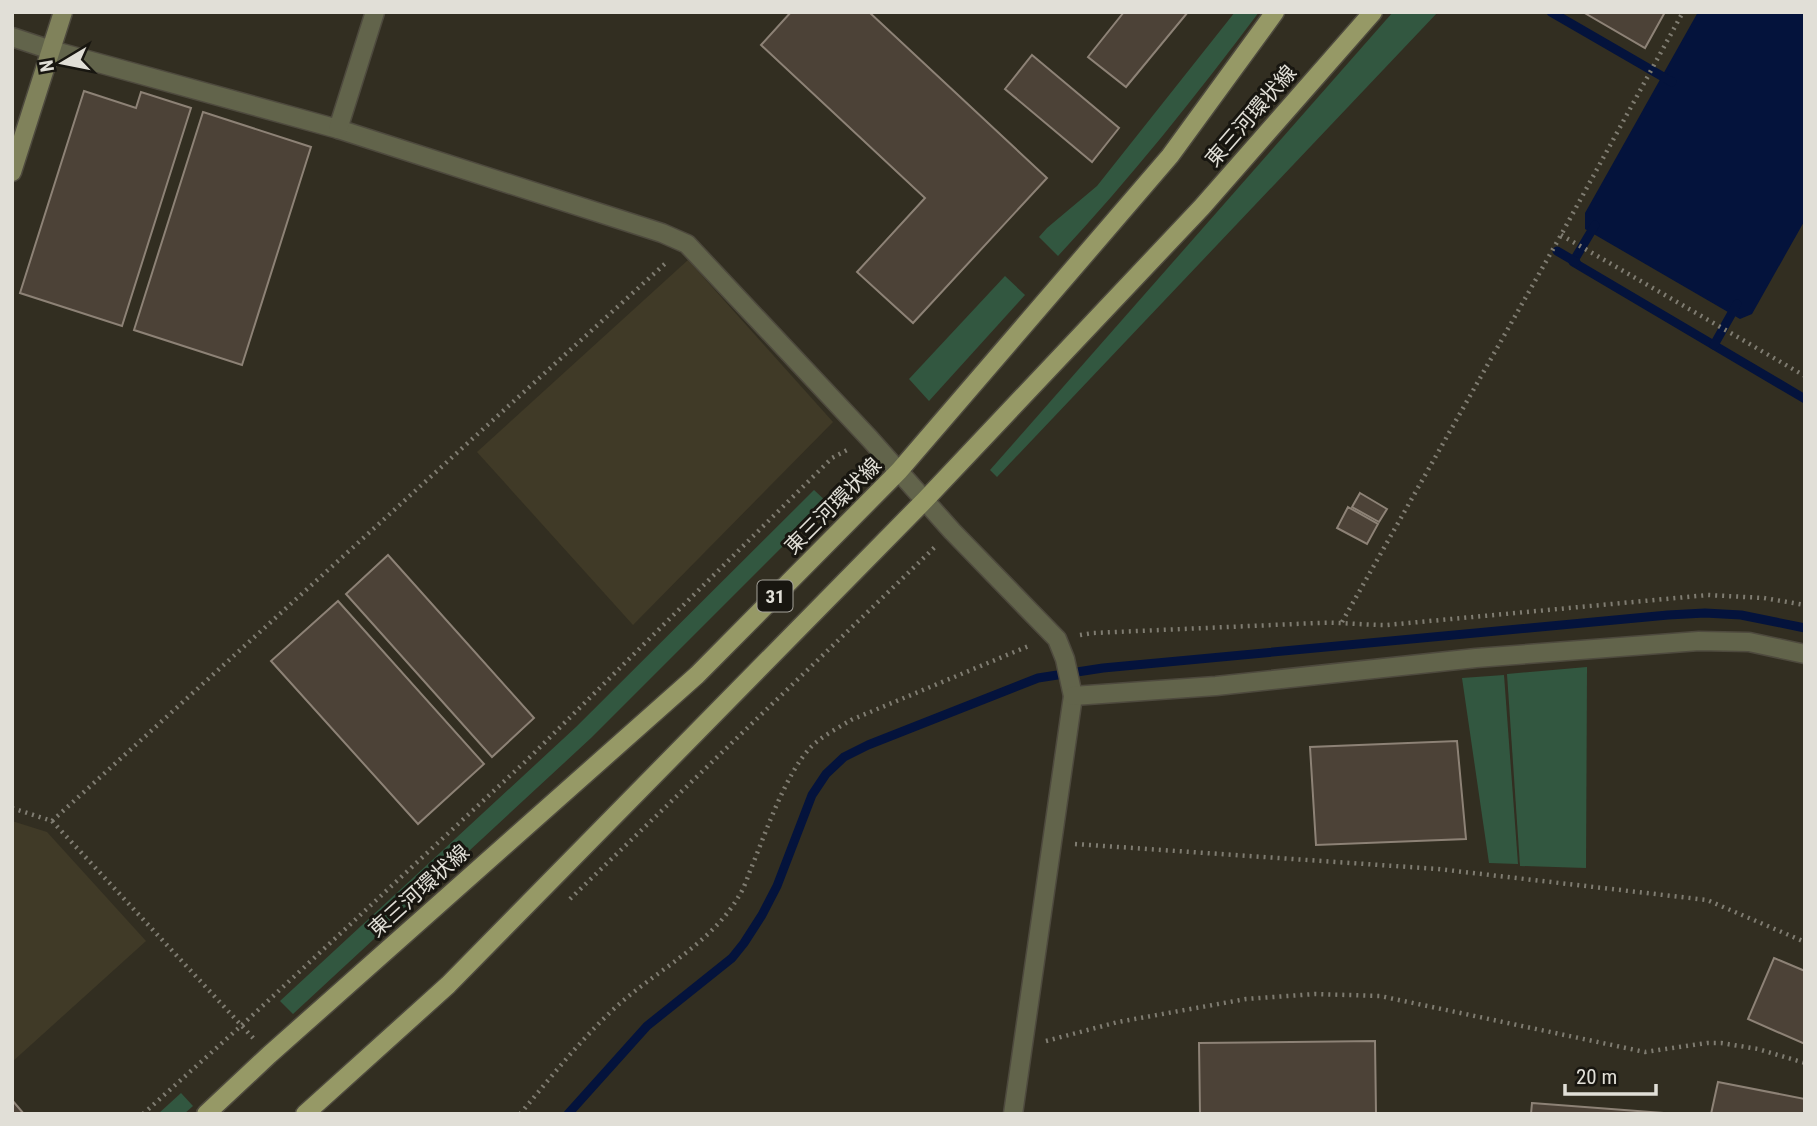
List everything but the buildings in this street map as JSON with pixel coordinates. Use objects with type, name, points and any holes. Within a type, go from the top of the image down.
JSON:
[{"type":"main road","name":"東三河環状線","points":[[206,1114],[696,675],[899,471],[1170,156],[1275,12]]},
{"type":"main road","name":"東三河環状線","points":[[305,1114],[449,985],[925,500],[1202,207],[1373,12]]},
{"type":"street","points":[[12,172],[63,12]]},
{"type":"street","points":[[338,129],[375,12]]},
{"type":"street","points":[[12,37],[338,129],[662,233],[687,244],[870,439],[952,531],[1057,639],[1065,659],[1073,696],[1013,1114]]},
{"type":"street","points":[[1073,696],[1216,686],[1476,658],[1699,641],[1749,642],[1805,654]]},
{"type":"path","points":[[1342,622],[1561,235],[1683,12]]},
{"type":"path","points":[[1561,235],[1805,376]]},
{"type":"path","points":[[52,821],[687,244]]},
{"type":"path","points":[[143,1114],[242,1026],[527,760],[832,457],[870,439]]},
{"type":"path","points":[[567,902],[952,531]]},
{"type":"path","points":[[520,1114],[589,1034],[618,1005],[710,932],[726,915],[740,895],[787,783],[811,747],[851,720],[1033,644],[1093,633],[1342,622],[1355,625],[1387,625],[1708,595],[1764,598],[1805,605]]},
{"type":"path","points":[[12,808],[52,821],[269,1055]]},
{"type":"path","points":[[1051,842],[1438,869],[1707,900],[1805,942]]},
{"type":"path","points":[[1024,1046],[1118,1022],[1233,1001],[1315,994],[1380,996],[1645,1052],[1721,1043],[1758,1049],[1805,1063]]},
{"type":"shaded area","points":[[688,260],[833,422],[633,625],[477,452]]},
{"type":"shaded area","points":[[12,821],[47,832],[146,941],[12,1062]]},
{"type":"green space","points":[[1235,12],[1259,12],[1162,137],[1058,256],[1039,237],[1097,186]]},
{"type":"green space","points":[[1393,12],[1438,12],[997,477],[990,470]]},
{"type":"green space","points":[[1005,276],[1025,295],[929,401],[909,379]]},
{"type":"green space","points":[[814,490],[827,502],[591,738],[293,1014],[280,1001],[576,727]]},
{"type":"green space","points":[[1587,667],[1586,868],[1520,866],[1507,674]]},
{"type":"green space","points":[[1504,675],[1518,864],[1489,863],[1462,678]]},
{"type":"green space","points":[[181,1093],[193,1106],[184,1114],[158,1114]]},
{"type":"water","points":[[1698,12],[1805,12],[1805,220],[1752,314],[1740,319],[1585,229],[1585,213]]},
{"type":"waterway","points":[[1551,12],[1672,82]]},
{"type":"waterway","points":[[1595,225],[1573,262],[1805,399]]},
{"type":"waterway","points":[[1557,251],[1576,262]]},
{"type":"waterway","points":[[1714,345],[1737,304]]},
{"type":"waterway","points":[[568,1114],[647,1026],[732,958],[744,943],[777,886],[812,795],[826,774],[844,757],[1038,678],[1103,668],[1668,615],[1741,615],[1805,628]]}]
